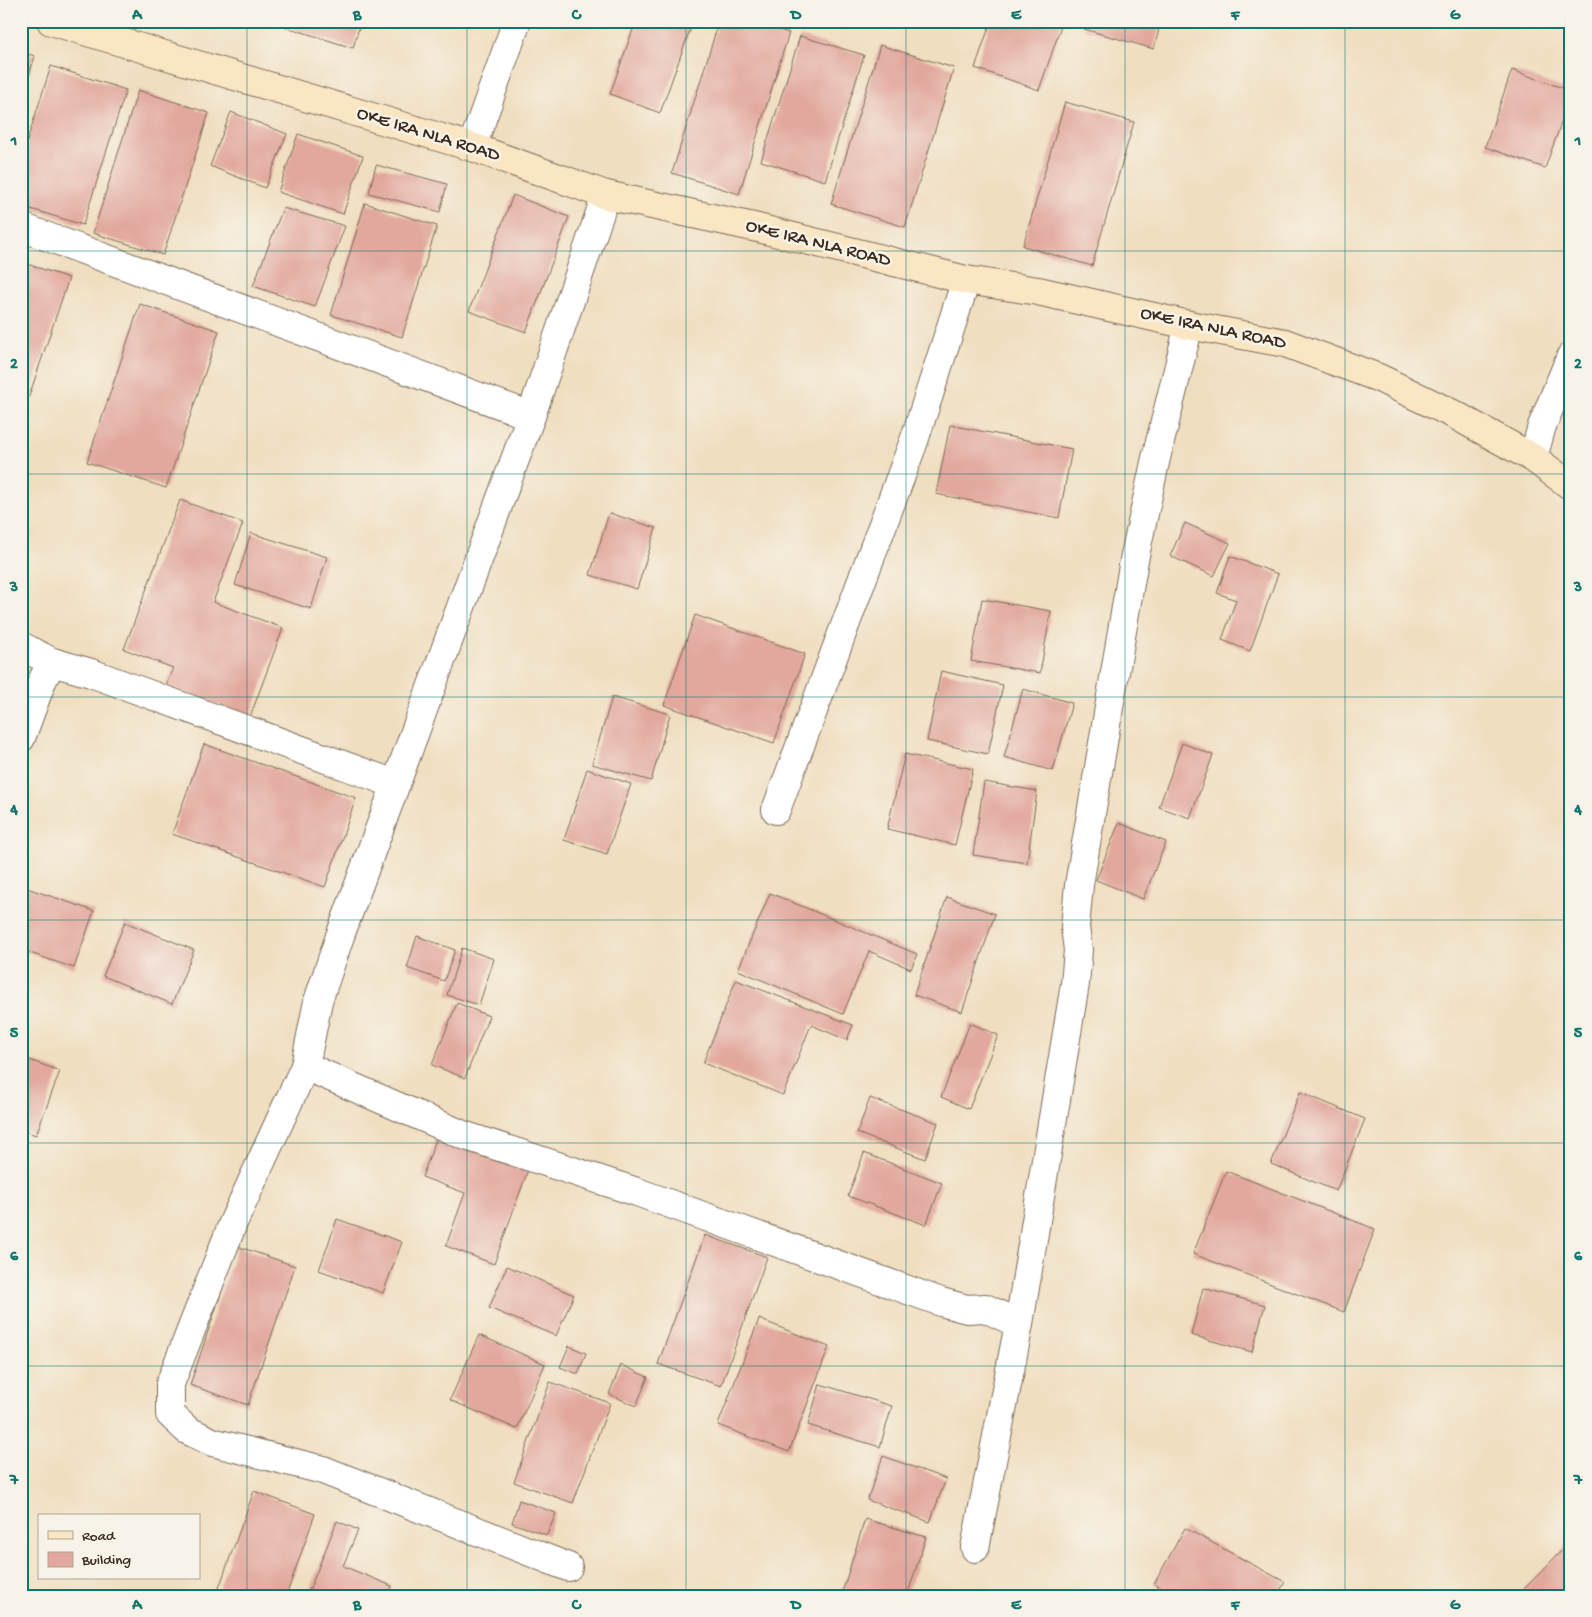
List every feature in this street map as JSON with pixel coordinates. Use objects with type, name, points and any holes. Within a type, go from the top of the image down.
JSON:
[{"type":"street","name":"OKE IRA NLA ROAD","points":[[51,21],[472,147],[606,196],[758,228],[966,280],[1038,291],[1190,325],[1285,343],[1379,378],[1456,415],[1533,458],[1571,486]]},
{"type":"street","points":[[472,147],[517,21]]},
{"type":"street","points":[[568,1568],[323,1470],[212,1442],[187,1430],[170,1414],[170,1384],[233,1223],[305,1066],[318,1001],[395,784],[531,416],[606,196]]},
{"type":"street","points":[[21,227],[531,416]]},
{"type":"street","points":[[776,810],[914,442],[966,280]]},
{"type":"street","points":[[975,1548],[1019,1324],[1075,984],[1078,950],[1075,927],[1079,886],[1134,560],[1156,458],[1190,325]]},
{"type":"street","points":[[1533,458],[1542,426],[1571,356]]},
{"type":"street","points":[[21,646],[52,662],[91,673],[395,784]]},
{"type":"street","points":[[21,738],[42,681],[52,662]]},
{"type":"street","points":[[305,1066],[463,1135],[637,1192],[941,1302],[967,1309],[985,1308],[1019,1324]]},
{"type":"building","points":[[288,21],[361,21],[353,48],[286,27]]},
{"type":"building","points":[[636,21],[685,21],[692,24],[660,113],[610,94]]},
{"type":"building","points":[[719,21],[752,21],[789,33],[739,194],[672,173]]},
{"type":"building","points":[[991,21],[1063,21],[1039,90],[975,68]]},
{"type":"building","points":[[1086,21],[1161,21],[1154,49],[1084,29]]},
{"type":"building","points":[[800,36],[864,55],[825,181],[761,161]]},
{"type":"building","points":[[880,45],[954,68],[905,227],[831,204]]},
{"type":"building","points":[[21,52],[35,56],[22,97],[21,97]]},
{"type":"building","points":[[51,66],[126,90],[83,225],[21,206],[21,160]]},
{"type":"building","points":[[1512,70],[1571,91],[1571,96],[1545,168],[1485,147]]},
{"type":"building","points":[[138,90],[209,113],[163,255],[93,233]]},
{"type":"building","points":[[1065,102],[1134,122],[1092,266],[1023,246]]},
{"type":"building","points":[[231,112],[287,134],[265,188],[210,166]]},
{"type":"building","points":[[298,134],[363,156],[343,214],[278,192]]},
{"type":"building","points":[[376,165],[447,184],[440,212],[369,193]]},
{"type":"building","points":[[513,195],[569,217],[526,332],[469,311]]},
{"type":"building","points":[[365,203],[437,226],[402,337],[331,315]]},
{"type":"building","points":[[283,208],[345,226],[315,307],[253,286]]},
{"type":"building","points":[[21,262],[69,278],[22,417],[21,417]]},
{"type":"building","points":[[140,304],[219,331],[166,488],[87,462]]},
{"type":"building","points":[[950,425],[1072,449],[1059,518],[936,494]]},
{"type":"building","points":[[180,500],[243,523],[213,602],[283,628],[250,717],[166,685],[173,668],[124,649]]},
{"type":"building","points":[[609,513],[656,528],[637,589],[590,575]]},
{"type":"building","points":[[1185,523],[1230,543],[1214,576],[1170,556]]},
{"type":"building","points":[[251,533],[327,557],[311,609],[235,585]]},
{"type":"building","points":[[1230,556],[1278,574],[1250,651],[1222,640],[1236,600],[1217,593]]},
{"type":"building","points":[[982,599],[1051,611],[1040,673],[971,661]]},
{"type":"building","points":[[695,615],[805,654],[774,743],[664,705]]},
{"type":"building","points":[[941,671],[1003,685],[988,754],[927,741]]},
{"type":"building","points":[[1023,689],[1072,703],[1053,771],[1004,757]]},
{"type":"building","points":[[612,697],[670,714],[651,781],[592,764]]},
{"type":"building","points":[[1182,743],[1213,755],[1190,818],[1159,807]]},
{"type":"building","points":[[204,744],[356,798],[325,887],[172,834]]},
{"type":"building","points":[[905,754],[973,769],[955,845],[887,829]]},
{"type":"building","points":[[587,769],[631,784],[607,854],[564,840]]},
{"type":"building","points":[[984,782],[1037,791],[1027,863],[973,855]]},
{"type":"building","points":[[1119,823],[1166,842],[1143,899],[1096,880]]},
{"type":"building","points":[[21,886],[94,911],[74,968],[21,950]]},
{"type":"building","points":[[770,893],[917,954],[911,969],[869,951],[843,1014],[738,970]]},
{"type":"building","points":[[947,897],[995,914],[962,1012],[914,995]]},
{"type":"building","points":[[125,922],[194,950],[172,1004],[103,976]]},
{"type":"building","points":[[417,936],[455,950],[444,981],[407,968]]},
{"type":"building","points":[[462,948],[494,959],[479,1005],[447,995]]},
{"type":"building","points":[[736,980],[853,1025],[847,1040],[811,1025],[783,1095],[703,1063]]},
{"type":"building","points":[[457,1003],[489,1016],[465,1078],[432,1065]]},
{"type":"building","points":[[970,1023],[998,1035],[969,1109],[941,1097]]},
{"type":"building","points":[[21,1057],[60,1071],[36,1135],[21,1130]]},
{"type":"building","points":[[1300,1092],[1365,1119],[1336,1191],[1271,1164]]},
{"type":"building","points":[[870,1098],[938,1123],[925,1159],[857,1133]]},
{"type":"building","points":[[437,1137],[528,1170],[494,1264],[446,1246],[465,1193],[422,1177]]},
{"type":"building","points":[[864,1153],[942,1183],[926,1225],[848,1196]]},
{"type":"building","points":[[1226,1171],[1375,1229],[1344,1312],[1193,1254]]},
{"type":"building","points":[[337,1219],[402,1242],[383,1293],[319,1270]]},
{"type":"building","points":[[705,1235],[767,1257],[721,1386],[658,1364]]},
{"type":"building","points":[[237,1246],[295,1266],[248,1405],[190,1385]]},
{"type":"building","points":[[507,1266],[574,1295],[556,1336],[489,1308]]},
{"type":"building","points":[[1203,1288],[1265,1305],[1252,1352],[1191,1335]]},
{"type":"building","points":[[759,1319],[829,1347],[789,1452],[718,1425]]},
{"type":"building","points":[[479,1335],[545,1364],[517,1429],[450,1400]]},
{"type":"building","points":[[569,1346],[586,1353],[578,1374],[560,1367]]},
{"type":"building","points":[[621,1365],[648,1377],[636,1406],[609,1394]]},
{"type":"building","points":[[550,1382],[610,1403],[573,1503],[514,1482]]},
{"type":"building","points":[[820,1384],[892,1406],[880,1447],[808,1425]]},
{"type":"building","points":[[883,1456],[946,1479],[930,1522],[867,1500]]},
{"type":"building","points":[[254,1491],[315,1514],[286,1596],[216,1596]]},
{"type":"building","points":[[519,1500],[556,1513],[547,1535],[512,1523]]},
{"type":"building","points":[[865,1519],[926,1537],[907,1596],[841,1596]]},
{"type":"building","points":[[337,1521],[358,1530],[343,1566],[392,1586],[388,1596],[307,1596]]},
{"type":"building","points":[[1185,1528],[1285,1582],[1277,1596],[1177,1596],[1154,1584]]},
{"type":"building","points":[[1571,1541],[1571,1596],[1529,1596],[1523,1590]]}]
